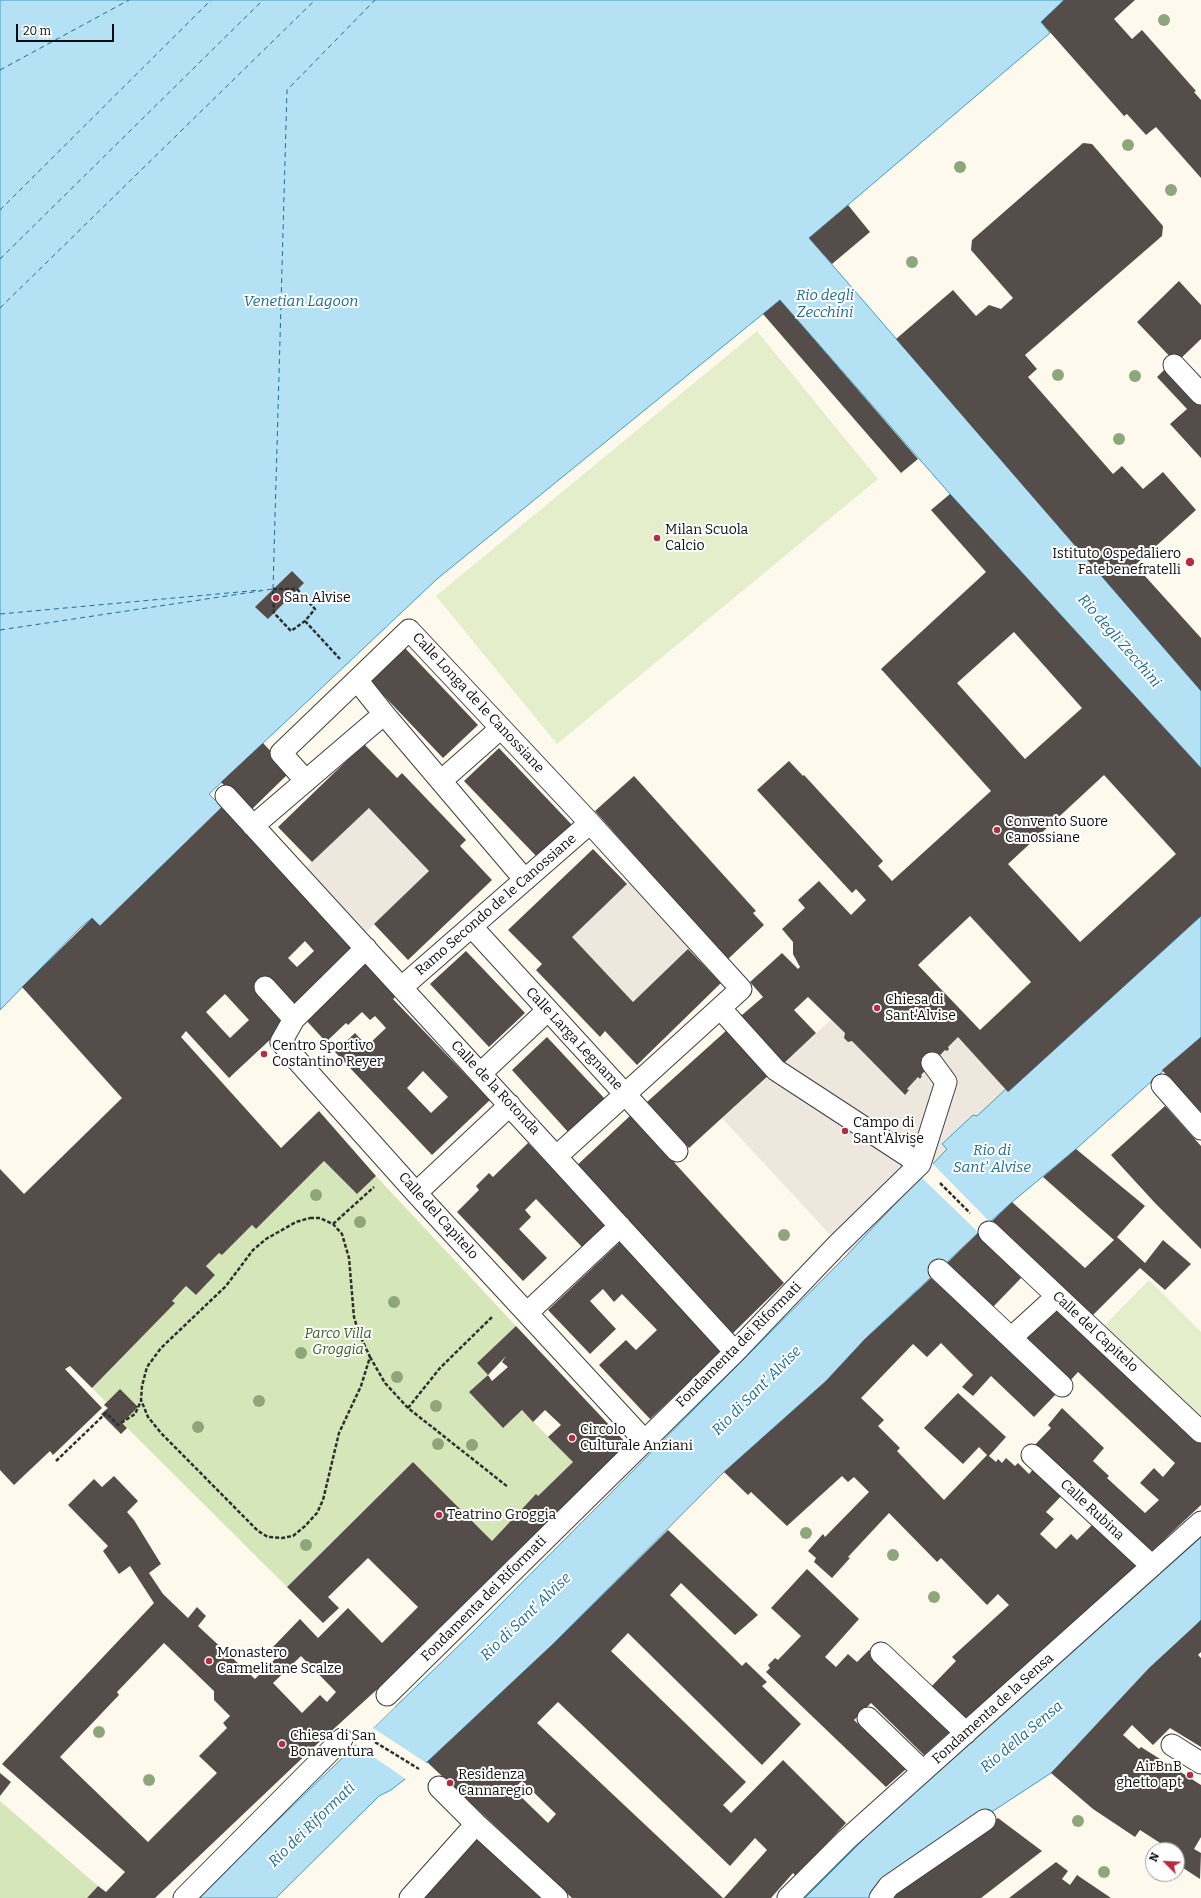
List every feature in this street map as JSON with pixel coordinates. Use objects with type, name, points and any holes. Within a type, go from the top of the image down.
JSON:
[{"type":"street","points":[[1174,365],[1201,394]]},
{"type":"street","name":"Calle Longa de le Canossiane","points":[[357,680],[409,630],[590,823],[741,989],[720,1008]]},
{"type":"street","points":[[306,781],[281,753],[357,680],[525,880]]},
{"type":"street","points":[[226,796],[253,826],[384,714]]},
{"type":"street","points":[[441,780],[501,728]]},
{"type":"street","name":"Ramo Secondo de le Canossiane","points":[[402,988],[590,823]]},
{"type":"street","name":"Calle de la Rotonda","points":[[253,826],[481,1073],[735,1352]]},
{"type":"street","name":"Calle Larga Legname","points":[[472,927],[677,1151]]},
{"type":"street","points":[[265,986],[294,1018],[366,948]]},
{"type":"street","points":[[556,1156],[720,1008],[776,1070],[920,1164],[946,1082],[932,1063]]},
{"type":"street","points":[[481,1073],[548,1010]]},
{"type":"street","name":"Calle del Capitelo","points":[[294,1018],[281,1042],[416,1193],[644,1440]]},
{"type":"street","points":[[1162,1085],[1201,1129]]},
{"type":"street","points":[[416,1193],[510,1105]]},
{"type":"street","name":"Fondamenta dei Riformati","points":[[387,1695],[644,1440],[735,1352],[838,1244],[920,1164]]},
{"type":"street","points":[[527,1313],[620,1226]]},
{"type":"street","name":"Calle del Capitelo","points":[[989,1232],[1201,1432]]},
{"type":"street","points":[[939,1270],[1062,1386]]},
{"type":"street","points":[[1011,1338],[1057,1296]]},
{"type":"street","name":"Calle Rubina","points":[[1032,1455],[1152,1566]]},
{"type":"street","name":"Fondamenta de la Sensa","points":[[788,1898],[846,1840],[1201,1522]]},
{"type":"street","points":[[881,1653],[966,1733]]},
{"type":"street","points":[[868,1718],[923,1771]]},
{"type":"street","points":[[184,1898],[342,1739]]},
{"type":"street","points":[[1172,1746],[1201,1763]]},
{"type":"street","points":[[439,1787],[476,1824],[557,1898]]},
{"type":"street","points":[[880,1898],[889,1886],[985,1820]]},
{"type":"street","points":[[410,1898],[476,1824]]},
{"type":"path","points":[[273,589],[297,589],[315,609],[305,621],[291,631],[274,613],[273,589]]},
{"type":"path","points":[[305,621],[343,662],[357,680]]},
{"type":"path","points":[[333,1224],[395,1168]]},
{"type":"path","points":[[939,1183],[969,1212]]},
{"type":"path","points":[[370,1357],[361,1386],[339,1433],[323,1500],[317,1514],[293,1536],[282,1538],[268,1537],[258,1532],[161,1434],[148,1417],[142,1400],[142,1386],[147,1367],[161,1348],[226,1286],[253,1250],[266,1239],[296,1222],[310,1218],[320,1218],[333,1224],[342,1234],[349,1258],[354,1317],[358,1331],[370,1357],[386,1383],[408,1408],[508,1486]]},
{"type":"path","points":[[408,1408],[440,1368],[513,1297]]},
{"type":"path","points":[[56,1460],[106,1413],[118,1425],[135,1414],[142,1400]]},
{"type":"path","points":[[367,1737],[416,1768]]},
{"type":"green space","name":"Milan Scuola Calcio","points":[[757,331],[878,479],[557,744],[436,596]]},
{"type":"green space","name":"Parco Villa Groggia","points":[[324,1161],[357,1194],[376,1176],[516,1326],[477,1363],[488,1375],[470,1393],[503,1428],[522,1410],[573,1462],[538,1496],[536,1495],[492,1541],[413,1462],[287,1587],[104,1405],[106,1402],[92,1388],[174,1304],[172,1301],[186,1286],[196,1295],[215,1275],[206,1266],[219,1253],[222,1255],[252,1225],[256,1229]]},
{"type":"green space","points":[[1149,1280],[1201,1332],[1201,1422],[1104,1326]]},
{"type":"green space","points":[[0,1801],[98,1886],[87,1898],[0,1898]]},
{"type":"shaded area","points":[[369,808],[429,871],[358,940],[298,875]]},
{"type":"shaded area","points":[[637,874],[697,941],[633,1002],[572,937]]},
{"type":"shaded area","name":"Campo di Sant'Alvise","points":[[831,1020],[845,1033],[844,1038],[848,1042],[852,1041],[904,1095],[909,1090],[907,1089],[918,1077],[920,1078],[922,1076],[921,1075],[945,1050],[947,1051],[948,1047],[958,1037],[1008,1092],[942,1143],[947,1149],[933,1165],[927,1159],[919,1176],[922,1178],[848,1254],[722,1118]]},
{"type":"water","name":"Venetian Lagoon","points":[[0,0],[1064,0],[1041,22],[1050,33],[809,238],[1201,691],[1201,768],[950,494],[780,300],[437,579],[209,794],[222,807],[100,926],[92,918],[81,927],[0,1010]]},
{"type":"water","name":"Rio di Sant' Alvise","points":[[1201,916],[1201,1037],[1076,1149],[1012,1202],[978,1233],[865,1339],[826,1381],[724,1472],[553,1644],[427,1762],[391,1790],[379,1796],[276,1898],[197,1898],[475,1630],[848,1254],[947,1149],[942,1144],[973,1115],[977,1116],[1008,1087],[1009,1091]]},
{"type":"water","name":"Rio della Sensa","points":[[1201,1537],[1201,1620],[1051,1773],[990,1813],[870,1898],[805,1898],[869,1834]]},
{"type":"pier","points":[[932,1163],[992,1224],[980,1234],[920,1176]]},
{"type":"pier","points":[[394,1706],[395,1707],[373,1728],[428,1764],[407,1780],[355,1744],[346,1752],[345,1751]]},
{"type":"building","points":[[1064,0],[1135,0],[1114,19],[1132,39],[1142,30],[1196,91],[1194,92],[1201,100],[1201,178],[1156,127],[1146,135],[1127,114],[1124,116],[1041,22]]},
{"type":"building","points":[[1083,143],[1092,144],[1163,226],[1162,236],[1025,355],[1037,369],[1028,377],[1113,474],[1122,466],[1143,489],[1163,472],[1196,510],[1135,565],[1201,638],[1201,691],[896,339],[953,290],[976,316],[989,305],[1001,309],[1013,298],[971,250],[972,240]]},
{"type":"building","points":[[848,205],[870,232],[832,264],[809,238]]},
{"type":"building","points":[[1179,281],[1201,305],[1201,339],[1176,363],[1137,322]]},
{"type":"building","points":[[780,300],[918,459],[901,473],[763,314]]},
{"type":"building","points":[[1167,367],[1201,404],[1201,458],[1170,424],[1187,409],[1157,377]]},
{"type":"building","name":"Convento Suore Canossiane","points":[[950,494],[1201,768],[1201,916],[1008,1092],[958,1037],[948,1047],[949,1049],[947,1051],[945,1050],[921,1075],[922,1076],[920,1079],[918,1077],[907,1089],[909,1090],[905,1095],[852,1041],[848,1042],[844,1038],[845,1033],[808,997],[794,1010],[816,1033],[783,1064],[737,1016],[742,1015],[763,997],[750,982],[782,953],[798,969],[800,967],[793,954],[793,942],[782,929],[805,908],[798,900],[819,881],[851,915],[866,900],[856,889],[852,893],[757,790],[789,761],[803,776],[804,775],[883,861],[878,866],[892,881],[991,791],[881,669],[986,572],[931,510]],"holes":[[[1014,632],[1082,708],[1025,759],[957,683]],[[1104,775],[1176,854],[1080,942],[1008,864]],[[970,916],[1031,982],[980,1030],[918,965]]]},
{"type":"building","name":"San Alvise","points":[[292,571],[304,583],[268,619],[255,607]]},
{"type":"building","points":[[404,647],[478,725],[443,758],[369,680]]},
{"type":"building","points":[[263,743],[290,772],[249,812],[221,782]]},
{"type":"building","points":[[364,744],[397,778],[402,773],[466,840],[460,846],[492,880],[408,960],[374,924],[429,871],[369,808],[312,862],[278,827]]},
{"type":"building","points":[[499,748],[573,826],[539,859],[464,781]]},
{"type":"building","points":[[634,776],[756,911],[753,913],[764,925],[727,960],[595,811]]},
{"type":"building","points":[[222,807],[355,952],[288,1023],[229,1078],[186,1031],[181,1037],[281,1148],[319,1111],[376,1176],[357,1194],[324,1161],[256,1229],[252,1225],[222,1255],[219,1253],[206,1266],[215,1275],[196,1295],[186,1286],[172,1301],[175,1303],[92,1388],[70,1366],[65,1369],[102,1408],[53,1455],[50,1451],[14,1485],[0,1470],[0,1169],[24,1194],[122,1098],[22,987],[92,918],[100,926]],"holes":[[[305,941],[314,951],[297,967],[288,958]],[[225,994],[249,1020],[230,1038],[206,1012]]]},
{"type":"building","points":[[593,849],[627,884],[572,937],[633,1002],[688,949],[721,983],[637,1065],[605,1031],[600,1037],[536,970],[542,964],[508,930]]},
{"type":"building","points":[[466,951],[525,1013],[489,1047],[430,984]]},
{"type":"building","points":[[367,960],[399,993],[393,999],[490,1100],[432,1155],[335,1052],[355,1033],[367,1046],[386,1028],[375,1016],[370,1020],[362,1012],[348,1025],[346,1023],[326,1042],[305,1019]],"holes":[[[423,1071],[448,1097],[431,1113],[407,1088]]]},
{"type":"building","points":[[727,1030],[769,1075],[689,1148],[647,1102]]},
{"type":"building","points":[[547,1037],[605,1099],[569,1133],[512,1070]]},
{"type":"building","points":[[1201,1037],[1201,1112],[1162,1070]]},
{"type":"building","points":[[1165,1106],[1201,1146],[1201,1249],[1155,1203],[1111,1155]]},
{"type":"building","points":[[631,1115],[784,1283],[729,1337],[574,1168]]},
{"type":"building","points":[[528,1143],[606,1224],[582,1247],[536,1199],[525,1210],[531,1217],[519,1229],[547,1258],[523,1281],[457,1212],[479,1190],[476,1186],[489,1173],[493,1177]]},
{"type":"building","points":[[1076,1149],[1145,1206],[1117,1237],[1145,1263],[1163,1240],[1191,1264],[1165,1290],[1140,1268],[1091,1317],[990,1223],[1012,1202],[1085,1268],[1114,1240],[1043,1177]]},
{"type":"building","points":[[978,1233],[1023,1276],[992,1308],[945,1265]]},
{"type":"building","points":[[620,1242],[723,1350],[650,1419],[599,1365],[626,1340],[636,1350],[657,1330],[622,1294],[614,1302],[603,1289],[590,1301],[616,1329],[590,1354],[548,1310]]},
{"type":"building","points":[[931,1278],[1058,1392],[1034,1417],[991,1376],[973,1396],[962,1387],[973,1375],[941,1343],[927,1357],[913,1344],[861,1398],[884,1420],[878,1426],[900,1448],[897,1451],[944,1500],[987,1455],[979,1447],[963,1464],[924,1428],[958,1393],[1006,1437],[989,1456],[996,1462],[998,1459],[1002,1463],[1006,1458],[1015,1466],[1018,1463],[1029,1474],[1036,1466],[1066,1491],[1046,1512],[1054,1519],[1040,1534],[1056,1549],[1071,1534],[1077,1540],[1097,1520],[1142,1562],[962,1722],[928,1690],[956,1661],[952,1657],[1009,1605],[998,1594],[987,1605],[941,1558],[937,1562],[889,1513],[848,1557],[850,1558],[832,1578],[814,1562],[816,1558],[808,1551],[823,1534],[825,1537],[869,1492],[854,1477],[848,1482],[842,1476],[787,1526],[751,1492],[748,1495],[724,1472],[826,1381],[865,1339]]},
{"type":"building","points":[[1054,1305],[1201,1440],[1201,1505],[1169,1535],[1149,1557],[1031,1449],[1051,1428],[1048,1425],[1062,1408],[1104,1448],[1093,1461],[1109,1476],[1107,1478],[1145,1513],[1159,1500],[1140,1483],[1154,1468],[1163,1477],[1175,1463],[1078,1372],[1069,1382],[1021,1336]]},
{"type":"building","points":[[516,1326],[628,1445],[510,1558],[383,1684],[315,1746],[155,1898],[87,1898],[98,1886],[106,1892],[125,1872],[2,1764],[154,1603],[130,1566],[119,1574],[103,1551],[108,1546],[68,1505],[94,1479],[102,1487],[114,1476],[138,1501],[127,1512],[134,1520],[161,1564],[149,1573],[163,1594],[188,1618],[197,1607],[206,1616],[198,1626],[255,1679],[279,1655],[272,1648],[300,1619],[318,1638],[348,1608],[382,1643],[418,1607],[368,1558],[328,1597],[339,1608],[323,1623],[287,1587],[413,1462],[492,1541],[536,1494],[538,1496],[573,1462],[548,1437],[561,1425],[545,1410],[533,1422],[522,1410],[503,1428],[469,1392],[488,1375],[477,1363]],"holes":[[[506,1356],[502,1362],[508,1367],[492,1381],[488,1375]],[[164,1643],[214,1691],[214,1700],[230,1716],[223,1723],[227,1728],[199,1756],[217,1773],[148,1842],[60,1757],[119,1695],[117,1692]],[[301,1656],[336,1692],[327,1702],[320,1695],[302,1713],[273,1683]]]},
{"type":"building","points":[[120,1389],[138,1407],[122,1423],[127,1428],[121,1434],[101,1414],[108,1408],[104,1405]]},
{"type":"building","points":[[668,1530],[758,1615],[735,1635],[681,1583],[670,1595],[742,1666],[746,1662],[767,1682],[762,1686],[801,1724],[762,1765],[628,1633],[611,1651],[746,1782],[723,1805],[731,1813],[783,1760],[846,1823],[796,1876],[793,1873],[771,1898],[724,1898],[767,1850],[755,1838],[730,1866],[558,1702],[537,1723],[723,1898],[572,1898],[427,1762],[553,1644]],"holes":[[[522,1781],[556,1814],[548,1823],[513,1789]]]},
{"type":"building","points":[[807,1569],[859,1619],[825,1657],[836,1667],[848,1654],[857,1662],[869,1650],[953,1729],[924,1755],[871,1703],[854,1720],[906,1769],[886,1787],[766,1672],[770,1668],[768,1665],[775,1658],[778,1660],[801,1636],[771,1608]]},
{"type":"building","points":[[1201,1620],[1201,1652],[1198,1655],[1201,1658],[1201,1747],[1170,1728],[1153,1745],[1132,1725],[1123,1735],[1139,1749],[1141,1747],[1201,1785],[1201,1837],[1194,1849],[1201,1853],[1200,1879],[1185,1869],[1185,1842],[1159,1842],[1140,1830],[1135,1837],[1093,1809],[1051,1773],[1149,1668]]},
{"type":"building","points":[[0,1773],[11,1782],[0,1796]]},
{"type":"building","points":[[998,1818],[1042,1851],[981,1898],[885,1898]]},
{"type":"building","points":[[474,1837],[541,1898],[417,1898]]},
{"type":"building","points":[[1056,1862],[1068,1871],[1062,1879],[1070,1885],[1077,1875],[1111,1898],[1009,1898]]},
{"type":"ferry route","points":[[0,70],[129,0]]},
{"type":"ferry route","points":[[0,210],[211,0]]},
{"type":"ferry route","points":[[0,259],[263,0]]},
{"type":"ferry route","points":[[0,308],[315,0]]},
{"type":"ferry route","points":[[273,589],[287,90],[375,0]]},
{"type":"ferry route","points":[[0,630],[273,589]]},
{"type":"ferry route","points":[[0,614],[261,590]]},
{"type":"place","name":"Milan Scuola Calcio","points":[[657,538]]},
{"type":"place","name":"Istituto Ospedaliero Fatebenefratelli","points":[[1190,562]]},
{"type":"place","name":"San Alvise","points":[[276,598]]},
{"type":"place","name":"Convento Suore Canossiane","points":[[997,830]]},
{"type":"place","name":"Chiesa di Sant'Alvise","points":[[877,1008]]},
{"type":"place","name":"Centro Sportivo Costantino Reyer","points":[[264,1054]]},
{"type":"place","name":"Campo di Sant'Alvise","points":[[845,1131]]},
{"type":"place","name":"Circolo Culturale Anziani","points":[[572,1438]]},
{"type":"place","name":"Teatrino Groggia","points":[[439,1515]]},
{"type":"place","name":"Monastero Carmelitane Scalze","points":[[209,1661]]},
{"type":"place","name":"Chiesa di San Bonaventura","points":[[282,1744]]},
{"type":"place","name":"AirBnB ghetto apt","points":[[1190,1775]]},
{"type":"place","name":"Residenza Cannaregio","points":[[450,1783]]},
{"type":"water label","name":"Rio degli Zecchini","points":[[825,304]]},
{"type":"water label","name":"Rio degli Zecchini","points":[[1119,641]]},
{"type":"water label","name":"Rio dei Riformati","points":[[312,1825]]}]
